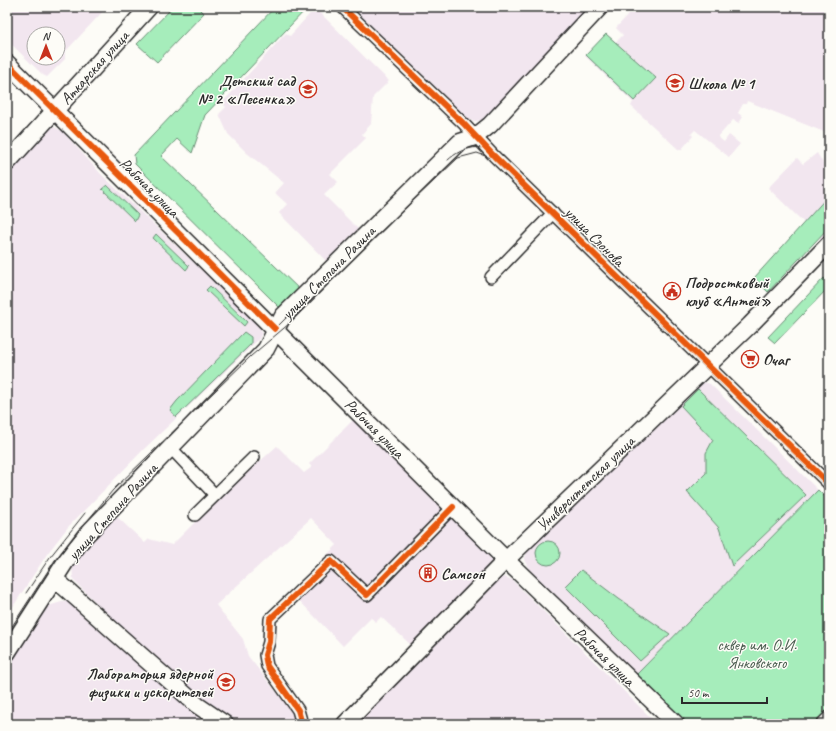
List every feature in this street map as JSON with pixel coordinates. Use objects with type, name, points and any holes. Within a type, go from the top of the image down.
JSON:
[{"type":"main road","name":"Аткарская улица","points":[[7,163],[149,7]]},
{"type":"main road","name":"улица Степана Разина","points":[[7,653],[66,561],[85,536],[266,349],[283,316],[425,174],[460,142],[476,137],[490,125],[600,7]]},
{"type":"main road","name":"Рабочая улица","points":[[7,63],[506,560],[676,724]]},
{"type":"main road","name":"Университетская улица","points":[[344,724],[506,560],[707,366],[829,244]]},
{"type":"main road","points":[[55,579],[197,705],[225,724]]},
{"type":"street","name":"улица Слонова","points":[[342,7],[829,484]]},
{"type":"street","points":[[491,277],[553,213]]},
{"type":"street","points":[[171,448],[215,495]]},
{"type":"street","points":[[195,515],[254,457]]},
{"type":"street","points":[[302,724],[298,710],[267,666],[265,655],[269,642],[270,619],[330,561],[367,595],[453,507]]},
{"type":"street","points":[[822,724],[829,717]]},
{"type":"shaded area","points":[[7,7],[107,7],[66,51],[66,26],[26,26],[26,58],[7,40]]},
{"type":"shaded area","points":[[352,7],[590,7],[482,120],[476,121],[470,120]]},
{"type":"shaded area","points":[[629,7],[829,7],[829,134],[747,101],[746,104],[743,104],[738,113],[743,117],[739,123],[733,120],[718,137],[724,142],[729,135],[740,144],[729,157],[695,130],[691,134],[693,136],[681,150],[678,149],[631,106],[633,102],[585,56],[606,34],[616,42],[623,35],[616,28],[628,15],[625,12]]},
{"type":"shaded area","name":"Детский сад № 2 «Песенка»","points":[[315,8],[389,81],[373,97],[371,124],[362,134],[366,138],[330,174],[338,182],[324,195],[362,233],[330,265],[279,213],[287,204],[275,193],[284,183],[247,153],[228,134],[219,114],[226,107],[222,103],[286,33],[290,36]]},
{"type":"shaded area","points":[[34,66],[58,66],[47,77]]},
{"type":"shaded area","points":[[54,127],[62,131],[101,174],[257,323],[262,333],[259,339],[144,449],[68,527],[47,554],[7,616],[7,172],[46,130]]},
{"type":"shaded area","points":[[817,153],[829,173],[829,235],[823,241],[768,188],[797,158],[803,164]]},
{"type":"shaded area","points":[[704,382],[710,384],[818,490],[637,674],[529,569],[524,560],[529,548],[698,384]]},
{"type":"shaded area","points":[[353,420],[488,555],[491,560],[490,567],[413,647],[381,617],[376,622],[371,618],[343,646],[290,591],[337,545],[311,518],[216,605],[243,639],[248,656],[289,708],[297,724],[236,724],[215,710],[118,624],[73,580],[72,564],[90,541],[115,515],[145,543],[149,539],[172,545],[217,500],[277,446],[304,473],[312,467],[309,464]]},
{"type":"shaded area","points":[[505,577],[512,580],[657,724],[355,724],[498,580]]},
{"type":"shaded area","points":[[65,601],[74,605],[214,724],[7,724],[7,667],[48,606]]},
{"type":"green space","points":[[173,7],[198,7],[204,13],[157,62],[137,44]]},
{"type":"green space","points":[[275,7],[308,7],[205,115],[192,153],[177,139],[161,156],[301,291],[280,308],[135,164],[134,155]]},
{"type":"green space","points":[[606,34],[656,78],[634,101],[586,55]]},
{"type":"green space","points":[[107,185],[138,215],[135,221],[102,189]]},
{"type":"green space","points":[[829,195],[829,227],[768,292],[754,278]]},
{"type":"green space","points":[[156,234],[189,266],[186,270],[153,238]]},
{"type":"green space","points":[[824,278],[829,282],[829,287],[775,343],[768,337]]},
{"type":"green space","points":[[210,286],[247,322],[244,326],[206,290]]},
{"type":"green space","points":[[244,332],[251,337],[251,344],[176,417],[170,410],[177,401]]},
{"type":"green space","points":[[698,389],[806,495],[732,566],[719,528],[687,492],[706,473],[706,453],[713,440],[681,406]]},
{"type":"green space","name":"сквер им. О.И. Янковского","points":[[818,490],[829,501],[829,708],[813,724],[688,724],[637,674]]},
{"type":"green space","points":[[548,541],[553,542],[559,548],[559,558],[553,564],[548,565],[543,564],[537,558],[536,553],[537,548],[543,542]]},
{"type":"green space","points":[[581,570],[619,599],[670,634],[640,661],[565,586]]},
{"type":"tram line","points":[[448,160],[460,152],[474,148],[487,149],[499,157]]},
{"type":"tram line","points":[[7,634],[55,560],[113,490],[251,356],[290,323],[372,240],[458,158],[477,153],[491,158],[829,489]]},
{"type":"tram line","points":[[515,173],[632,288]]},
{"type":"tram line","points":[[275,329],[302,302]]},
{"type":"tram line","points":[[779,432],[829,480]]},
{"type":"tram line","points":[[26,593],[50,557],[85,513]]},
{"type":"cycle path","points":[[342,7],[463,123],[494,156],[829,484]]},
{"type":"cycle path","points":[[7,63],[275,329]]},
{"type":"cycle path","points":[[302,724],[298,710],[267,666],[265,655],[269,642],[270,619],[331,561],[367,595],[453,507]]},
{"type":"place","name":"Школа № 1","points":[[675,83]]},
{"type":"place","name":"Детский сад № 2 «Песенка»","points":[[308,89]]},
{"type":"place","name":"Подростковый клуб «Антей»","points":[[672,291]]},
{"type":"place","name":"Очаг","points":[[750,359]]},
{"type":"place","name":"Самсон","points":[[428,573]]},
{"type":"place","name":"Лаборатория ядерной физики и ускорителей","points":[[226,682]]}]
